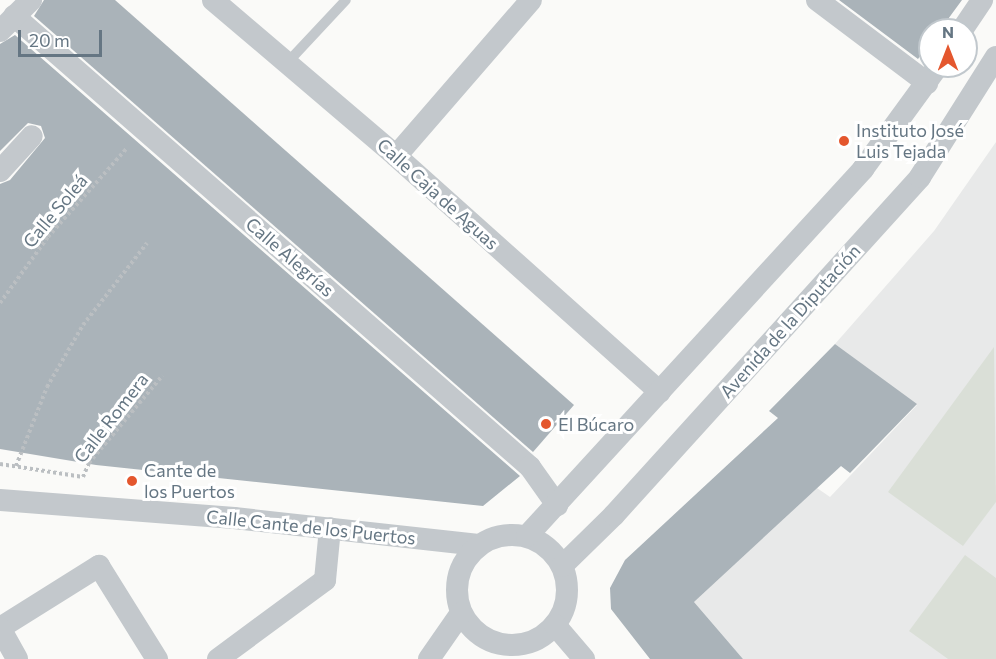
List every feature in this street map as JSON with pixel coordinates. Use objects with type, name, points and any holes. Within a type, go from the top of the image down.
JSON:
[{"type":"street","points":[[7,24],[31,0]]},
{"type":"street","name":"Calle Caja de Aguas","points":[[213,0],[396,156],[660,392]]},
{"type":"street","points":[[396,156],[531,0]]},
{"type":"street","points":[[817,0],[918,64]]},
{"type":"street","points":[[970,18],[982,0]]},
{"type":"street","name":"Calle Alegrías","points":[[7,24],[530,467],[556,505]]},
{"type":"street","name":"Avenida de la Diputación","points":[[562,566],[630,497],[920,177],[996,57]]},
{"type":"street","points":[[527,536],[863,169],[930,78]]},
{"type":"street","points":[[0,171],[32,136]]},
{"type":"street","name":"Calle Cante de los Puertos","points":[[0,500],[330,528],[479,545]]},
{"type":"street","points":[[218,659],[325,580],[330,528]]},
{"type":"street","points":[[502,536],[527,536],[547,547],[562,566],[567,596],[555,625],[527,643],[511,645],[491,641],[474,630],[461,613],[456,595],[458,576],[466,558],[479,545],[502,536]]},
{"type":"street","points":[[17,659],[0,628],[99,566],[157,659]]},
{"type":"street","points":[[429,659],[461,613]]},
{"type":"street","points":[[555,625],[584,659]]},
{"type":"street","points":[[490,659],[511,645]]},
{"type":"lane","points":[[287,63],[345,0]]},
{"type":"path","name":"Calle Soleá","points":[[0,303],[48,237],[134,140]]},
{"type":"path","points":[[0,464],[16,466],[47,387],[83,325],[147,243]]},
{"type":"path","name":"Calle Romera","points":[[16,466],[83,477],[89,462],[162,376]]},
{"type":"shaded area","points":[[996,142],[996,659],[743,659],[694,602],[817,488],[830,497],[917,405],[835,344],[934,231]]},
{"type":"shaded area","points":[[994,347],[996,502],[963,546],[888,492]]},
{"type":"shaded area","points":[[965,555],[996,578],[996,659],[948,659],[909,631]]},
{"type":"building","points":[[44,0],[115,0],[574,405],[533,452],[34,16]]},
{"type":"building","points":[[839,0],[962,0],[949,18],[918,18],[918,59]]},
{"type":"building","points":[[15,35],[520,476],[483,506],[96,465],[0,449],[0,184],[10,180],[45,138],[41,126],[28,123],[0,151],[0,44]]},
{"type":"building","points":[[835,344],[917,404],[850,473],[841,466],[694,602],[743,659],[650,659],[611,609],[610,588],[625,560],[778,418],[769,411]]},
{"type":"place","name":"Instituto José Luis Tejada","points":[[844,141]]},
{"type":"place","name":"El Búcaro","points":[[546,424]]},
{"type":"place","name":"Cante de los Puertos","points":[[132,481]]}]
